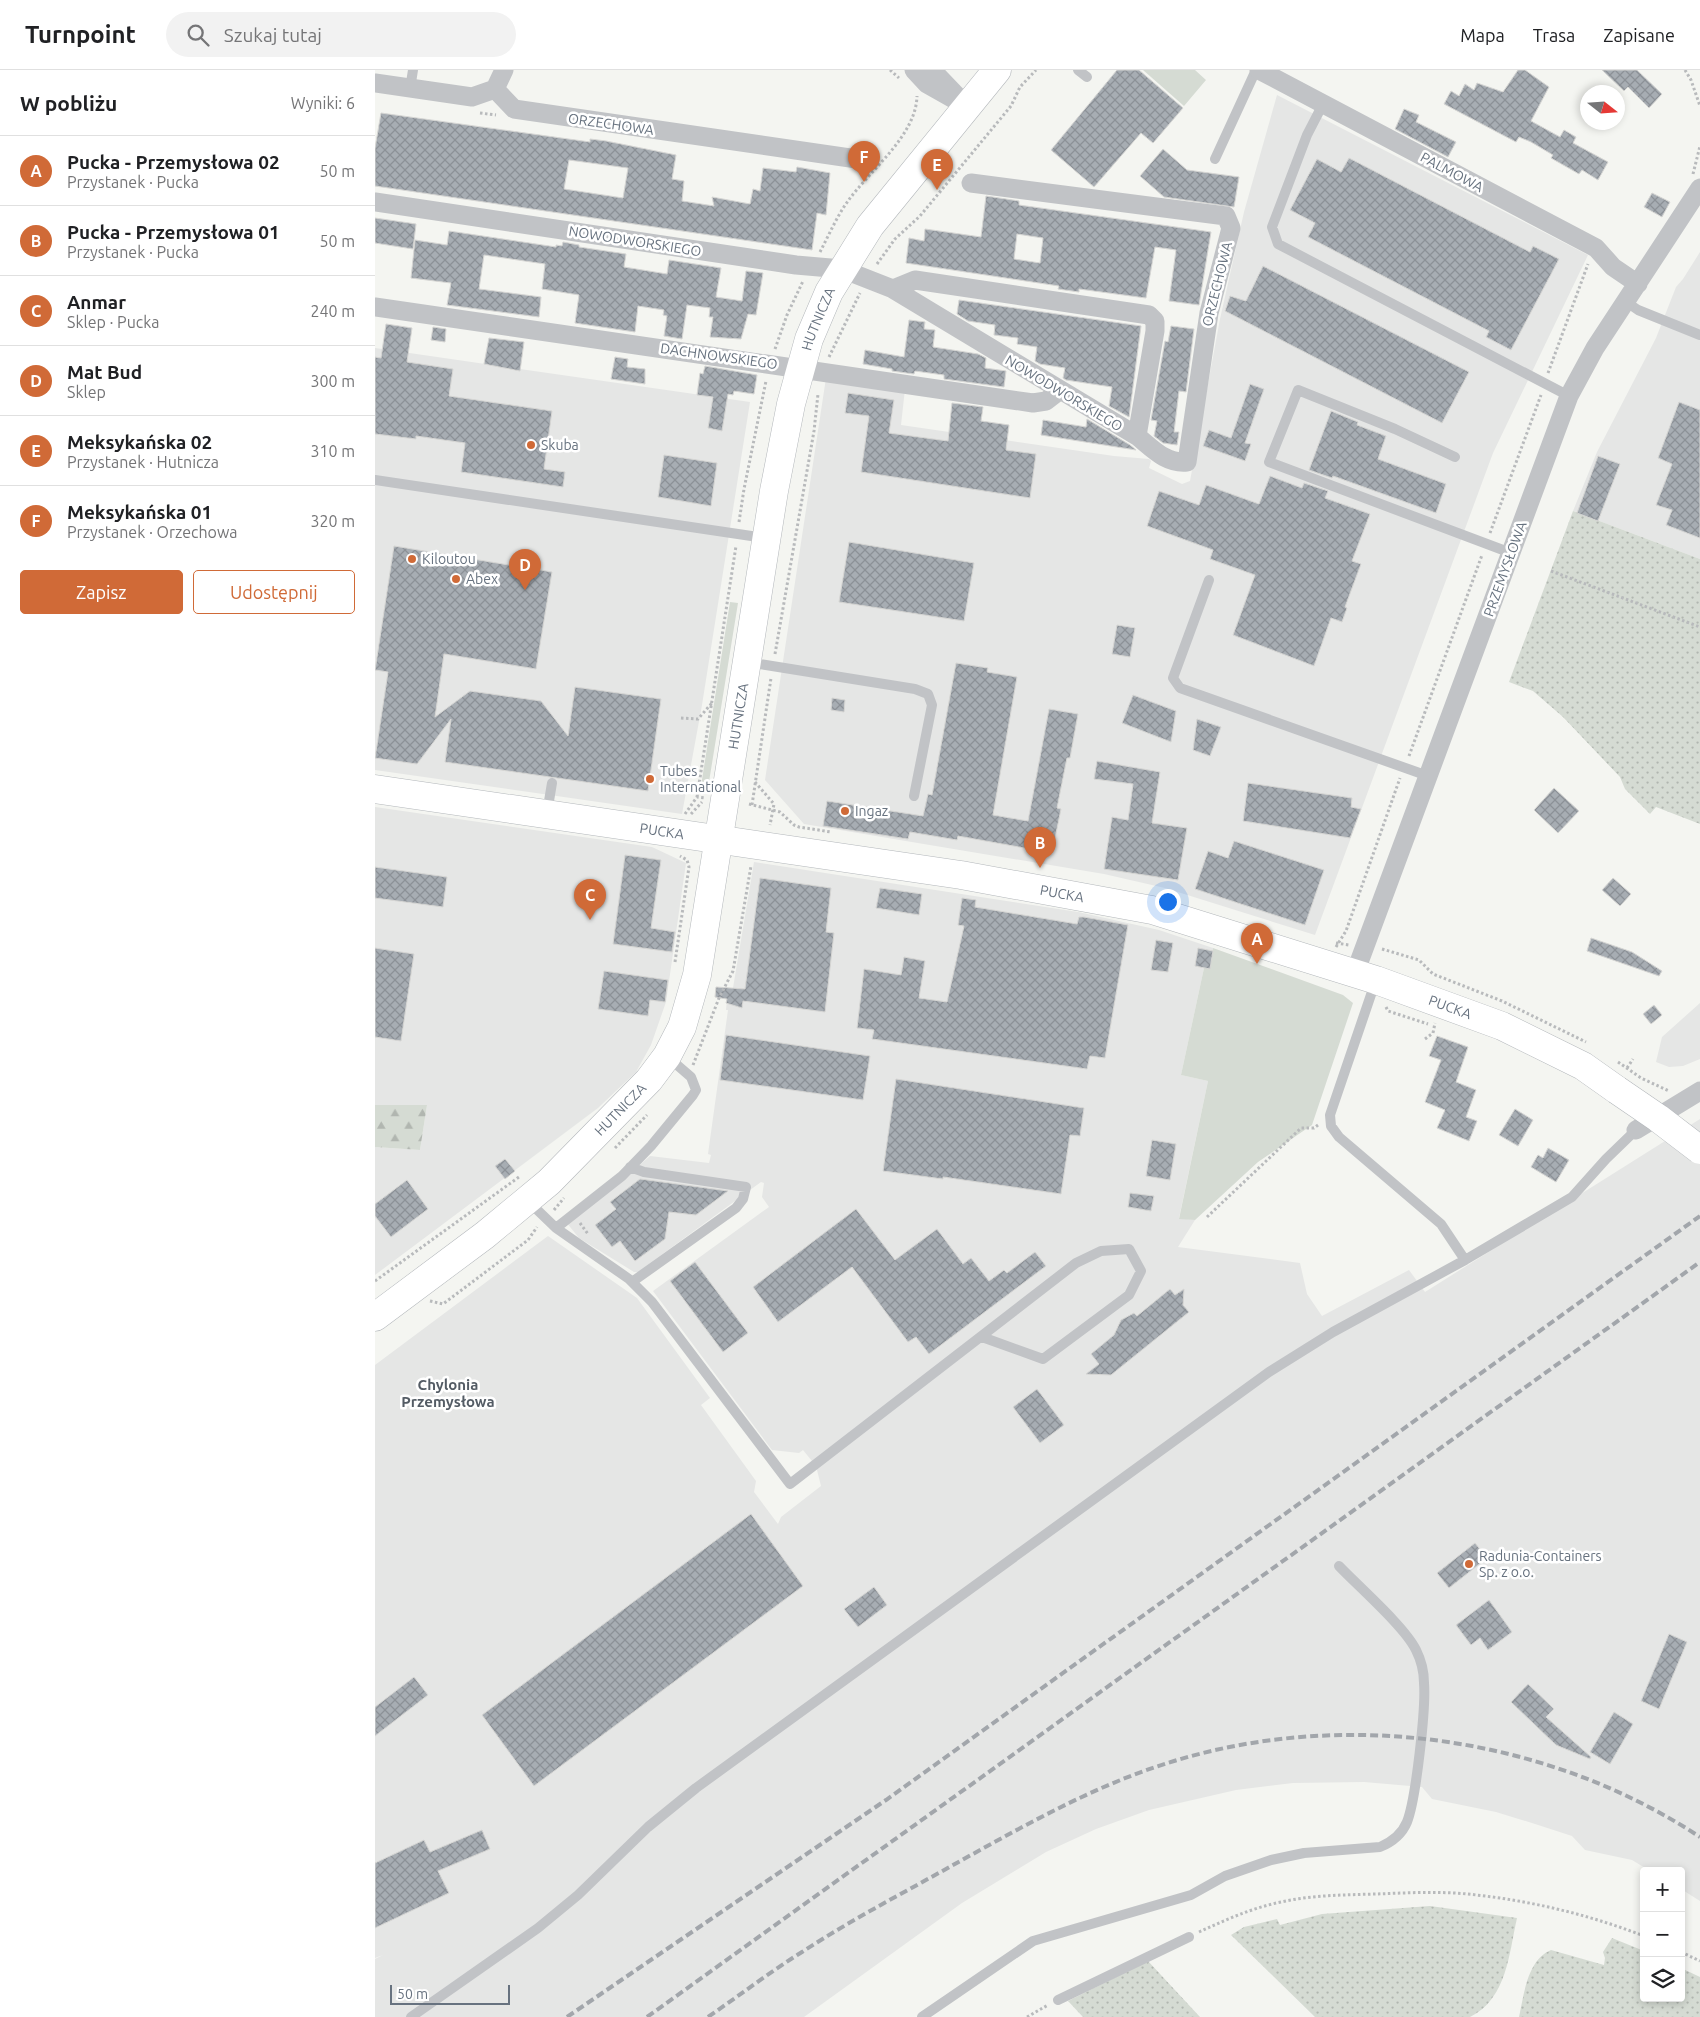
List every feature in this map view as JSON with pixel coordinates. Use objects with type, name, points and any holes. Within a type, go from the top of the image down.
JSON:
[{"type":"main road","name":"HUTNICZA","points":[[375,1316],[485,1235],[523,1188],[549,1182],[649,1080],[667,1056],[681,1027],[697,975],[766,538],[784,436],[811,370],[826,299],[842,269],[870,226],[997,70]]},
{"type":"main road","name":"PUCKA","points":[[375,789],[961,875],[1152,910],[1369,977],[1502,1026],[1583,1066],[1622,1079],[1658,1118],[1700,1150]]},
{"type":"street","points":[[375,83],[472,97],[495,89],[504,70]]},
{"type":"street","points":[[914,70],[927,84],[966,106]]},
{"type":"street","points":[[932,70],[966,106]]},
{"type":"street","name":"PALMOWA","points":[[1258,70],[1596,248],[1613,267],[1638,284]]},
{"type":"street","name":"ORZECHOWA","points":[[495,89],[513,108],[530,112],[857,159]]},
{"type":"street","name":"ORZECHOWA","points":[[971,183],[1226,216],[1231,228],[1209,312],[1187,462],[1178,463],[1165,459],[1137,436]]},
{"type":"street","name":"PRZEMYSŁOWA","points":[[1369,977],[1428,776],[1569,396],[1583,367],[1625,301],[1699,193]]},
{"type":"street","name":"NOWODWORSKIEGO","points":[[375,202],[786,264],[842,269],[893,289],[1059,391],[1137,436],[1155,331],[1155,321],[1149,315],[915,280],[893,289]]},
{"type":"street","name":"DACHNOWSKIEGO","points":[[375,307],[1033,403],[1046,400],[1059,391]]},
{"type":"street","points":[[1636,1130],[1700,1090]]},
{"type":"lane","points":[[410,88],[413,70]]},
{"type":"lane","points":[[1215,159],[1258,70]]},
{"type":"lane","points":[[1323,104],[1307,135],[1272,228],[1279,244],[1569,396]]},
{"type":"lane","points":[[1625,301],[1645,313],[1700,335]]},
{"type":"lane","points":[[1455,457],[1395,429],[1298,390],[1269,462],[1511,553]]},
{"type":"lane","points":[[375,480],[766,538]]},
{"type":"lane","points":[[1209,580],[1173,678],[1180,688],[1428,776]]},
{"type":"lane","points":[[746,662],[915,689],[928,694],[932,705],[915,796]]},
{"type":"lane","points":[[547,814],[552,783]]},
{"type":"lane","points":[[1369,977],[1330,1115],[1331,1126],[1339,1138],[1441,1224],[1465,1260]]},
{"type":"lane","points":[[556,1228],[630,1168],[651,1146],[696,1090],[691,1077],[667,1056]]},
{"type":"lane","points":[[411,2017],[545,1922],[578,1895],[648,1827],[696,1788],[1261,1378],[1333,1332],[1465,1260],[1572,1197],[1606,1159],[1636,1130]]},
{"type":"lane","points":[[630,1168],[644,1172],[745,1187],[743,1199],[737,1208],[632,1282]]},
{"type":"lane","points":[[523,1188],[556,1228],[632,1282],[652,1302],[790,1484],[1076,1263],[1101,1251],[1129,1249],[1141,1271],[1129,1295],[1043,1359],[982,1337]]},
{"type":"lane","points":[[922,2017],[1033,1941],[1191,1895],[1225,1876],[1271,1860],[1304,1853],[1380,1847],[1387,1844],[1401,1832],[1410,1812],[1415,1778],[1424,1692],[1423,1672],[1411,1640],[1339,1566]]},
{"type":"lane","points":[[1058,2000],[1189,1937]]},
{"type":"path","points":[[773,810],[750,805],[814,431],[811,370],[868,278],[895,239],[920,216],[1011,106],[1020,87],[1035,70]]},
{"type":"path","points":[[1685,70],[1691,80],[1700,106]]},
{"type":"path","points":[[1551,571],[1700,627]]},
{"type":"path","points":[[681,718],[698,719],[712,702]]},
{"type":"path","points":[[755,782],[774,804],[769,828]]},
{"type":"path","points":[[682,817],[697,797],[705,798],[686,818]]},
{"type":"path","points":[[674,969],[689,867],[687,860],[678,855]]},
{"type":"path","points":[[694,1063],[719,998],[733,971],[753,856]]},
{"type":"path","points":[[1385,939],[1369,977],[1384,1005],[1389,1011],[1428,1024],[1440,1021]]},
{"type":"path","points":[[1337,943],[1351,946]]},
{"type":"path","points":[[1425,1039],[1433,1033],[1435,1022]]},
{"type":"path","points":[[1622,1079],[1633,1059]]},
{"type":"path","points":[[1207,1217],[1301,1128],[1314,1128],[1330,1115]]},
{"type":"path","points":[[375,1281],[523,1188]]},
{"type":"path","points":[[564,1200],[589,1234],[596,1239]]},
{"type":"path","points":[[427,1299],[434,1304],[443,1304],[528,1240],[535,1230]]},
{"type":"path","points":[[1189,1937],[1231,1917],[1279,1902],[1316,1896],[1414,1892],[1466,1894],[1546,1906],[1600,1920],[1640,1935]]},
{"type":"path","points":[[1685,1954],[1700,1960]]},
{"type":"path","points":[[1027,2017],[1058,2000]]},
{"type":"shaded area","points":[[1277,95],[1588,255],[1493,453],[1315,935],[1165,888],[1104,874],[804,824],[765,780],[826,378],[905,389],[901,425],[1114,456],[1149,459],[1151,461],[1149,468],[1182,484],[1190,481],[1220,319],[1244,212]]},
{"type":"shaded area","points":[[1700,252],[1700,559],[1573,511],[1597,452],[1656,338],[1676,287]]},
{"type":"shaded area","points":[[375,348],[506,367],[506,369],[519,371],[520,369],[750,402],[702,705],[682,814],[375,770]]},
{"type":"shaded area","points":[[375,807],[652,847],[686,863],[666,1002],[651,1045],[636,1072],[598,1108],[375,1275],[375,1147],[420,1150],[427,1105],[375,1105]]},
{"type":"shaded area","points":[[754,862],[1078,912],[1159,930],[1213,948],[1210,969],[1204,968],[1181,1075],[1208,1081],[1179,1218],[1195,1220],[1178,1247],[1300,1263],[1307,1294],[1322,1316],[1409,1270],[1425,1292],[1700,1119],[1700,1901],[1685,1892],[1685,1867],[1643,1867],[1632,1860],[1585,1850],[1572,1836],[1496,1812],[1432,1799],[1422,1787],[1364,1782],[1293,1783],[1236,1790],[1149,1810],[1096,1829],[1046,1852],[962,1903],[804,2017],[375,2017],[375,1959],[383,1955],[375,1958],[375,1365],[548,1236],[637,1298],[710,1398],[701,1405],[756,1481],[754,1492],[778,1524],[781,1517],[821,1486],[816,1466],[803,1450],[799,1453],[772,1450],[653,1291],[769,1207],[762,1197],[764,1183],[761,1182],[638,1272],[634,1272],[579,1238],[566,1222],[626,1177],[650,1156],[709,1163],[711,1155],[708,1154],[728,1010],[726,1010],[728,988],[733,988]]},
{"type":"shaded area","points":[[1700,1003],[1700,1059],[1683,1066],[1669,1067],[1656,1062],[1662,1037]]},
{"type":"green space","points":[[1143,70],[1195,70],[1206,80],[1184,106]]},
{"type":"green space","points":[[1573,511],[1700,559],[1700,824],[1656,807],[1650,814],[1625,789],[1620,777],[1563,717],[1533,691],[1509,682]]},
{"type":"green space","points":[[730,602],[738,603],[708,788],[701,786]]},
{"type":"green space","points":[[1213,948],[1343,995],[1353,1003],[1312,1125],[1258,1162],[1195,1220],[1179,1219],[1208,1081],[1181,1075],[1204,968],[1210,968]]},
{"type":"green space","points":[[375,1105],[427,1105],[420,1150],[375,1147]]},
{"type":"green space","points":[[1430,1906],[1517,1918],[1508,1960],[1499,1987],[1492,1999],[1470,2017],[1315,2017],[1231,1935],[1244,1927],[1277,1919],[1280,1925],[1322,1914]]},
{"type":"green space","points":[[1612,1938],[1640,1949],[1640,2002],[1685,2002],[1685,1970],[1700,1977],[1700,2017],[1519,2017],[1528,1979],[1543,1955],[1551,1950],[1604,1965],[1605,1958],[1603,1952]]},
{"type":"green space","points":[[1148,1961],[1200,2017],[1083,2017],[1068,2001]]},
{"type":"building","points":[[1117,70],[1139,70],[1183,108],[1153,143],[1141,133],[1094,187],[1051,150]]},
{"type":"building","points":[[1518,70],[1525,70],[1549,87],[1531,121],[1560,137],[1564,130],[1576,137],[1573,143],[1608,162],[1598,180],[1582,170],[1579,174],[1551,158],[1553,155],[1531,142],[1519,137],[1516,142],[1444,104],[1451,91],[1459,96],[1465,84],[1474,90],[1477,83],[1503,92]]},
{"type":"building","points":[[1602,70],[1637,70],[1662,94],[1649,108],[1628,87],[1625,90],[1625,85],[1618,85]]},
{"type":"building","points":[[1404,109],[1419,115],[1416,122],[1456,142],[1448,157],[1395,129]]},
{"type":"building","points":[[381,113],[590,142],[590,139],[606,141],[676,155],[672,179],[684,181],[682,201],[714,206],[712,197],[750,204],[753,189],[760,191],[763,168],[796,172],[797,167],[830,173],[826,215],[817,213],[812,250],[375,186],[375,148]],"holes":[[[569,160],[628,168],[623,198],[564,189]]]},
{"type":"building","points":[[1163,149],[1187,170],[1239,177],[1234,207],[1164,197],[1140,176]]},
{"type":"building","points":[[1349,158],[1530,252],[1533,246],[1559,259],[1511,350],[1486,337],[1489,331],[1308,237],[1315,223],[1290,210],[1317,159],[1341,172]]},
{"type":"building","points":[[1652,193],[1670,202],[1662,217],[1644,207]]},
{"type":"building","points":[[986,196],[1019,201],[1019,205],[1211,232],[1199,305],[1169,301],[1176,250],[1155,247],[1146,298],[1079,289],[1079,292],[1058,289],[1059,286],[906,263],[909,238],[924,241],[925,229],[981,237]],"holes":[[[1017,234],[1043,238],[1040,263],[1014,259]]]},
{"type":"building","points":[[375,218],[416,224],[413,249],[375,243]]},
{"type":"building","points":[[449,231],[556,247],[556,245],[562,246],[563,242],[579,245],[579,247],[626,254],[624,267],[667,274],[669,260],[721,268],[716,297],[742,301],[746,271],[763,273],[756,315],[748,314],[741,339],[710,337],[713,317],[709,317],[710,308],[687,305],[682,339],[664,336],[667,316],[663,315],[664,310],[638,306],[635,332],[575,323],[579,295],[542,289],[545,264],[484,255],[479,289],[541,297],[539,317],[447,305],[451,283],[411,278],[415,240],[447,245]]},
{"type":"building","points":[[1263,266],[1469,372],[1442,423],[1225,311],[1230,296],[1246,301]]},
{"type":"building","points":[[959,300],[1141,326],[1129,417],[1109,406],[1112,387],[1066,380],[1063,378],[1065,368],[1040,364],[1035,361],[1037,347],[1017,344],[1018,338],[994,335],[995,325],[968,321],[957,314]]},
{"type":"building","points":[[909,320],[925,322],[924,329],[935,330],[933,347],[978,354],[986,358],[985,368],[1006,371],[1004,387],[944,379],[944,375],[915,371],[914,374],[892,371],[892,369],[863,364],[865,350],[904,357]]},
{"type":"building","points":[[386,324],[412,328],[407,362],[453,369],[449,396],[552,411],[544,469],[565,472],[563,487],[461,472],[465,443],[416,436],[416,439],[375,434],[375,357],[381,358]]},
{"type":"building","points":[[1171,326],[1194,329],[1186,392],[1179,391],[1174,432],[1179,432],[1177,445],[1163,443],[1154,436],[1157,421],[1151,420],[1165,341],[1168,342]]},
{"type":"building","points":[[433,327],[446,329],[445,342],[431,340]]},
{"type":"building","points":[[489,338],[524,342],[520,371],[484,364]]},
{"type":"building","points":[[615,357],[628,359],[627,367],[645,369],[645,384],[611,379]]},
{"type":"building","points":[[705,366],[757,375],[754,394],[734,391],[733,395],[728,394],[722,431],[708,428],[713,397],[697,395],[700,373],[703,374]]},
{"type":"building","points":[[1250,384],[1264,389],[1245,443],[1251,444],[1245,461],[1203,446],[1209,430],[1231,438]]},
{"type":"building","points":[[848,393],[894,400],[889,433],[948,441],[952,403],[983,407],[981,421],[1009,425],[1006,450],[1036,454],[1030,498],[861,472],[869,416],[845,413]]},
{"type":"building","points":[[1679,402],[1700,410],[1700,538],[1666,525],[1672,510],[1656,505],[1672,464],[1658,458]]},
{"type":"building","points":[[1331,411],[1358,422],[1357,425],[1386,436],[1378,459],[1446,484],[1436,513],[1333,476],[1332,478],[1309,470]]},
{"type":"building","points":[[1087,419],[1136,450],[1041,435],[1043,420],[1086,427]]},
{"type":"building","points":[[664,455],[717,463],[711,506],[658,497]]},
{"type":"building","points":[[1598,456],[1620,464],[1598,521],[1577,513]]},
{"type":"building","points":[[1270,476],[1302,488],[1304,483],[1328,491],[1325,498],[1370,514],[1352,561],[1361,564],[1345,607],[1347,608],[1342,622],[1331,618],[1314,666],[1233,635],[1255,575],[1210,559],[1213,550],[1147,526],[1159,491],[1199,505],[1206,485],[1259,504]]},
{"type":"building","points":[[849,542],[974,563],[964,621],[839,602]]},
{"type":"building","points":[[394,546],[509,565],[510,559],[524,562],[523,567],[552,572],[536,669],[444,654],[435,717],[470,691],[541,701],[568,736],[575,687],[661,699],[648,791],[445,762],[451,719],[417,764],[375,758],[388,672],[375,670]]},
{"type":"building","points":[[1117,625],[1135,628],[1130,657],[1112,654]]},
{"type":"building","points":[[956,663],[988,668],[987,672],[1017,677],[993,815],[1028,821],[1049,709],[1078,714],[1070,758],[1067,758],[1057,808],[1061,809],[1052,853],[958,836],[957,840],[910,832],[908,839],[823,826],[827,801],[923,816],[928,794],[932,795]]},
{"type":"building","points":[[1133,695],[1176,711],[1171,742],[1122,723]]},
{"type":"building","points":[[832,698],[845,700],[844,712],[831,710]]},
{"type":"building","points":[[1197,719],[1221,727],[1210,756],[1193,750]]},
{"type":"building","points":[[1097,761],[1160,772],[1152,823],[1187,828],[1178,880],[1104,869],[1112,817],[1128,820],[1133,784],[1094,779]]},
{"type":"building","points":[[1248,783],[1352,798],[1351,807],[1361,809],[1350,838],[1243,821]]},
{"type":"building","points":[[1554,788],[1579,811],[1558,833],[1534,810]]},
{"type":"building","points":[[1234,841],[1324,870],[1305,925],[1195,889],[1208,851],[1228,858]]},
{"type":"building","points":[[625,855],[661,860],[651,928],[675,932],[672,952],[613,944]]},
{"type":"building","points":[[375,867],[447,877],[443,907],[375,898]]},
{"type":"building","points":[[760,878],[831,888],[826,932],[834,933],[825,1012],[743,1001],[742,1008],[726,1003],[727,999],[715,997],[716,987],[745,989]]},
{"type":"building","points":[[1613,878],[1631,894],[1620,906],[1602,890]]},
{"type":"building","points":[[880,888],[922,894],[919,915],[876,908]]},
{"type":"building","points":[[962,898],[976,900],[975,907],[1077,924],[1079,917],[1084,917],[1128,925],[1105,1058],[1090,1056],[1087,1069],[872,1039],[874,1030],[857,1028],[864,969],[901,975],[904,957],[925,961],[919,998],[947,1002],[964,926],[958,925]]},
{"type":"building","points":[[1591,938],[1632,952],[1662,971],[1659,976],[1587,951]]},
{"type":"building","points":[[1156,940],[1173,943],[1168,972],[1151,970]]},
{"type":"building","points":[[375,948],[414,954],[401,1041],[375,1037]]},
{"type":"building","points":[[1198,948],[1213,951],[1210,969],[1195,966]]},
{"type":"building","points":[[604,971],[668,980],[665,1002],[650,1000],[648,1016],[598,1009]]},
{"type":"building","points":[[1654,1005],[1662,1015],[1651,1024],[1643,1014]]},
{"type":"building","points":[[726,1035],[870,1056],[863,1100],[720,1080]]},
{"type":"building","points":[[1437,1036],[1468,1047],[1456,1082],[1476,1090],[1466,1117],[1477,1121],[1469,1141],[1437,1128],[1445,1110],[1425,1102],[1441,1060],[1429,1056]]},
{"type":"building","points":[[896,1079],[1084,1108],[1080,1136],[1070,1135],[1061,1194],[943,1177],[943,1179],[883,1171]]},
{"type":"building","points":[[1515,1109],[1533,1120],[1518,1146],[1499,1135]]},
{"type":"building","points":[[1152,1140],[1176,1144],[1170,1180],[1146,1176]]},
{"type":"building","points":[[1548,1148],[1569,1160],[1556,1182],[1531,1167],[1538,1155],[1543,1158]]},
{"type":"building","points":[[505,1159],[515,1171],[505,1179],[495,1166]]},
{"type":"building","points":[[640,1179],[728,1191],[696,1215],[669,1212],[665,1239],[635,1261],[620,1241],[612,1247],[595,1225],[616,1209],[610,1202]]},
{"type":"building","points":[[407,1180],[428,1209],[391,1237],[375,1216],[375,1204]]},
{"type":"building","points":[[1130,1193],[1154,1196],[1151,1211],[1128,1207]]},
{"type":"building","points":[[856,1209],[895,1260],[937,1229],[963,1264],[971,1258],[989,1281],[1004,1270],[1007,1273],[1035,1252],[1046,1266],[929,1354],[916,1337],[908,1342],[852,1267],[778,1322],[753,1287]]},
{"type":"building","points":[[695,1262],[748,1333],[723,1352],[670,1281]]},
{"type":"building","points":[[1170,1289],[1175,1295],[1184,1289],[1183,1305],[1189,1312],[1111,1375],[1086,1374],[1099,1364],[1091,1354],[1114,1335],[1121,1320],[1134,1313],[1137,1316]]},
{"type":"building","points":[[1037,1389],[1064,1425],[1040,1443],[1013,1407]]},
{"type":"building","points":[[751,1514],[803,1586],[534,1786],[482,1715]]},
{"type":"building","points":[[1475,1543],[1487,1558],[1449,1588],[1437,1573]]},
{"type":"building","points":[[874,1587],[887,1605],[858,1627],[844,1609]]},
{"type":"building","points":[[1489,1600],[1512,1632],[1488,1650],[1480,1638],[1471,1645],[1456,1625]]},
{"type":"building","points":[[1669,1634],[1687,1642],[1659,1709],[1641,1701]]},
{"type":"building","points":[[414,1677],[428,1695],[375,1736],[375,1707]]},
{"type":"building","points":[[1528,1684],[1554,1709],[1546,1717],[1591,1757],[1590,1759],[1556,1745],[1511,1702]]},
{"type":"building","points":[[1614,1712],[1633,1724],[1610,1764],[1590,1752]]},
{"type":"building","points":[[482,1830],[490,1849],[438,1871],[449,1893],[375,1928],[375,1863],[424,1840],[430,1852]]},
{"type":"railway","points":[[567,2017],[886,1800],[1700,1216]]},
{"type":"railway","points":[[647,2017],[1700,1262]]},
{"type":"railway","points":[[708,2017],[778,1968],[841,1928],[1039,1818],[1092,1792],[1146,1770],[1174,1761],[1240,1745],[1308,1736],[1377,1735],[1445,1742],[1513,1755],[1578,1775],[1641,1803],[1700,1837]]},
{"type":"place","name":"Meksykańska 01","points":[[864,182]]},
{"type":"place","name":"Meksykańska 02","points":[[937,190]]},
{"type":"place","name":"Skuba","points":[[531,445]]},
{"type":"place","name":"Kiloutou","points":[[412,559]]},
{"type":"place","name":"Abex","points":[[456,579]]},
{"type":"place","name":"Mat Bud","points":[[525,590]]},
{"type":"place","name":"Tubes International","points":[[650,779]]},
{"type":"place","name":"Ingaz","points":[[845,811]]},
{"type":"place","name":"Pucka - Przemysłowa 01","points":[[1040,868]]},
{"type":"place","name":"Anmar","points":[[590,920]]},
{"type":"place","name":"Pucka - Przemysłowa 02","points":[[1257,964]]},
{"type":"place","name":"Radunia-Containers Sp. z o.o.","points":[[1469,1564]]},
{"type":"district","name":"Chylonia Przemysłowa","points":[[448,1392]]}]
